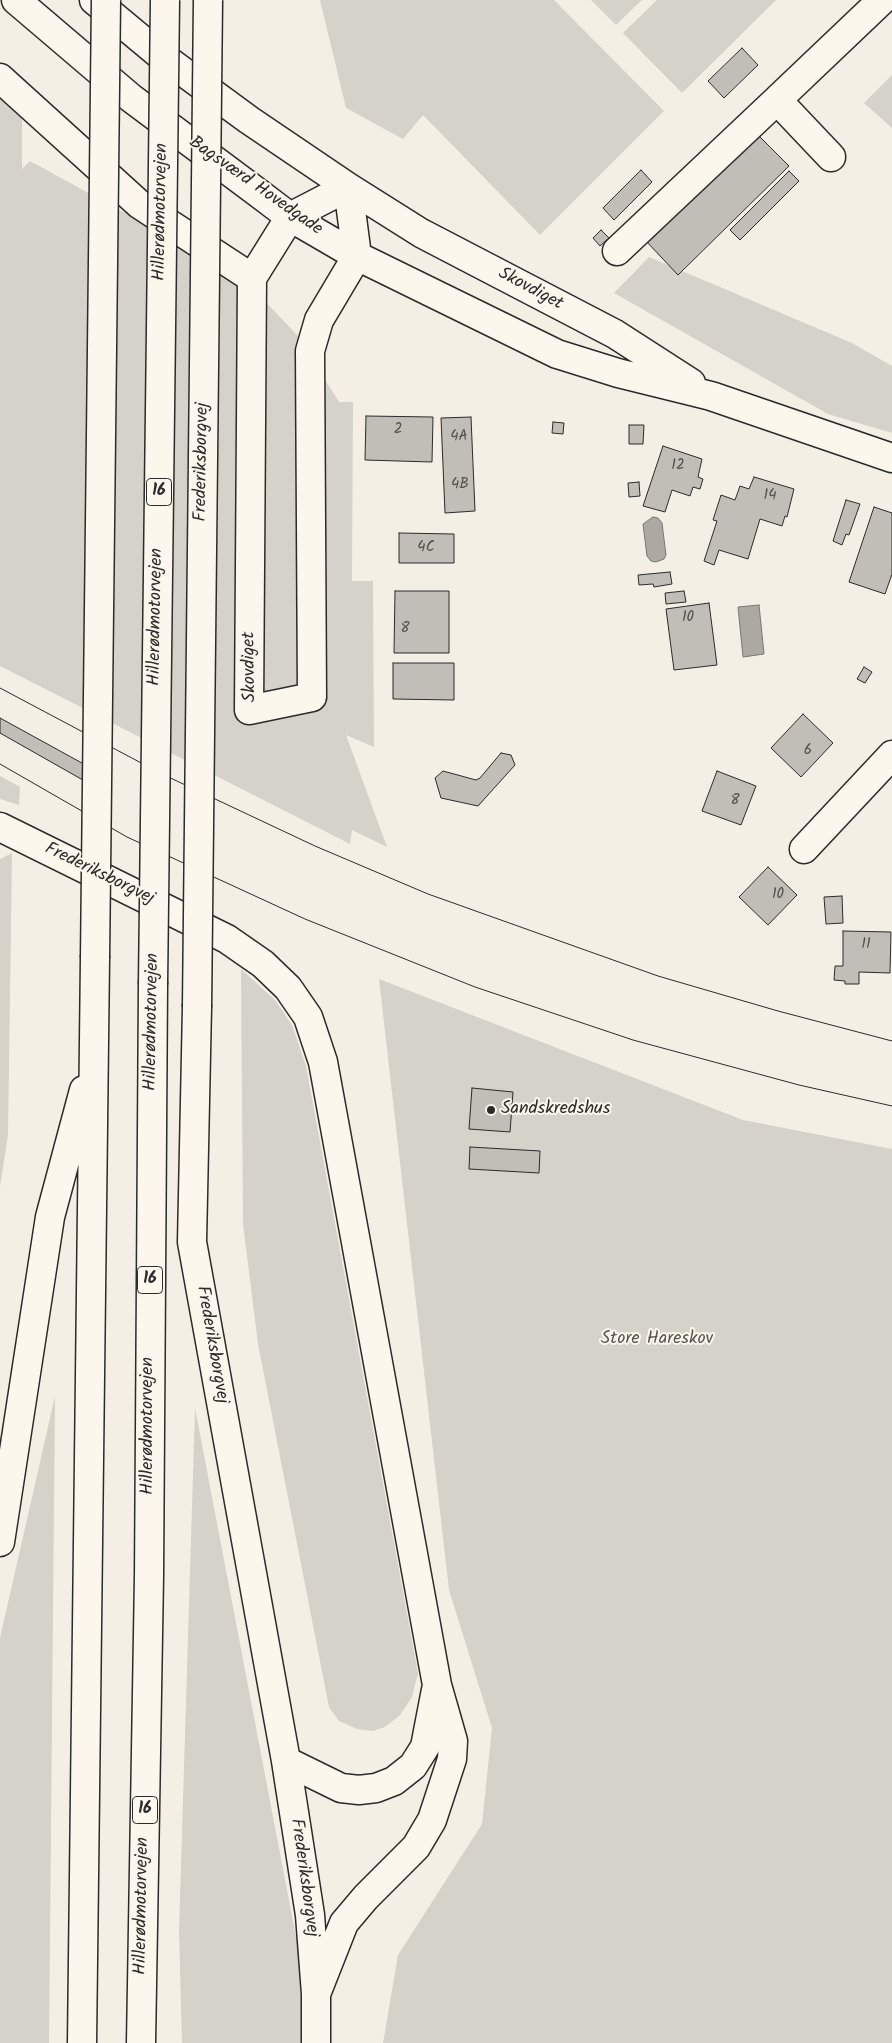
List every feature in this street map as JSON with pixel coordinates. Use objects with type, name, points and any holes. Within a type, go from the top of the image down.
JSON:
[{"type":"main road","name":"Bagsværd Hovedgade","points":[[16,0],[131,98],[290,217],[357,256]]},
{"type":"main road","points":[[94,0],[159,54],[249,120],[348,187],[357,256]]},
{"type":"main road","points":[[82,2043],[106,0]]},
{"type":"main road","name":"Hillerødmotorvejen","points":[[140,2043],[149,1567],[153,984],[165,0]]},
{"type":"main road","name":"Frederiksborgvej","points":[[208,0],[198,1007],[194,1081],[192,1242],[286,1761],[310,1915],[316,1994],[316,2043]]},
{"type":"main road","points":[[618,251],[874,5]]},
{"type":"main road","points":[[0,78],[139,204],[252,278],[290,217],[348,187]]},
{"type":"main road","points":[[777,100],[831,158]]},
{"type":"main road","name":"Skovdiget","points":[[348,187],[421,233],[615,334],[711,396]]},
{"type":"main road","name":"Skovdiget","points":[[252,278],[249,710],[312,697],[310,351],[319,320],[357,256],[557,354],[618,373],[711,396],[892,458]]},
{"type":"main road","points":[[804,849],[892,755]]},
{"type":"main road","name":"Frederiksborgvej","points":[[0,827],[227,938],[263,964],[288,988],[308,1017],[324,1062],[437,1685],[453,1741],[452,1759],[435,1813],[416,1847],[344,1923],[316,1994]]},
{"type":"main road","points":[[0,1542],[50,1217],[95,1048]]},
{"type":"main road","name":"Frederiksborgvej","points":[[286,1761],[341,1788],[359,1790],[376,1788],[394,1781],[413,1766],[425,1748],[437,1685]]},
{"type":"green space","points":[[320,0],[554,0],[664,111],[540,235],[423,115],[403,139],[346,108]]},
{"type":"green space","points":[[591,0],[642,0],[616,25]]},
{"type":"green space","points":[[657,0],[776,0],[682,93],[623,33]]},
{"type":"green space","points":[[892,75],[892,128],[864,103]]},
{"type":"green space","points":[[0,94],[22,116],[22,169],[30,161],[242,277],[297,335],[339,402],[353,402],[352,581],[373,581],[374,747],[346,735],[387,847],[352,830],[350,844],[0,666]]},
{"type":"green space","points":[[649,257],[852,343],[892,366],[892,433],[828,414],[614,293]]},
{"type":"green space","points":[[0,776],[20,787],[19,805],[0,799]]},
{"type":"green space","points":[[12,853],[8,1135],[0,1187],[0,859]]},
{"type":"green space","points":[[241,969],[275,1000],[292,1025],[306,1066],[418,1673],[412,1697],[400,1715],[385,1727],[373,1731],[357,1729],[339,1721],[329,1707],[258,1344],[243,1224]]},
{"type":"green space","name":"Store Hareskov","points":[[379,979],[743,1120],[892,1149],[892,2043],[383,2043],[398,1955],[482,1824],[492,1728],[449,1590]]},
{"type":"green space","points":[[55,1396],[49,2043],[0,2043],[0,1638]]},
{"type":"green space","points":[[195,1408],[304,1979],[301,2043],[182,2043],[179,1931]]},
{"type":"shaded area","points":[[653,517],[658,518],[662,523],[666,555],[664,559],[656,562],[651,561],[647,556],[643,524]]},
{"type":"shaded area","points":[[759,605],[764,654],[743,657],[738,607]]},
{"type":"building","points":[[742,48],[758,65],[724,98],[708,81]]},
{"type":"building","points":[[756,133],[789,166],[678,275],[646,241]]},
{"type":"building","points":[[641,170],[652,182],[614,220],[603,208]]},
{"type":"building","points":[[789,171],[799,181],[740,240],[730,230]]},
{"type":"building","points":[[601,230],[609,238],[600,246],[593,238]]},
{"type":"building","points":[[366,416],[433,417],[432,462],[365,460]]},
{"type":"building","points":[[471,417],[475,511],[445,513],[441,418]]},
{"type":"building","points":[[553,422],[564,423],[563,434],[552,433]]},
{"type":"building","points":[[629,425],[644,425],[643,444],[629,444]]},
{"type":"building","points":[[663,446],[702,459],[698,477],[703,479],[700,489],[693,487],[690,496],[672,490],[665,512],[643,506]]},
{"type":"building","points":[[754,477],[794,489],[787,517],[785,516],[782,526],[760,519],[748,559],[719,550],[714,565],[704,561],[717,521],[713,520],[721,495],[735,500],[740,486],[749,489]]},
{"type":"building","points":[[639,482],[640,496],[629,497],[628,483]]},
{"type":"building","points":[[846,500],[860,504],[849,535],[846,534],[842,545],[833,541]]},
{"type":"building","points":[[874,507],[892,513],[892,574],[885,594],[849,582]]},
{"type":"building","points":[[399,533],[454,534],[454,563],[399,563]]},
{"type":"building","points":[[670,572],[672,584],[654,587],[653,584],[639,585],[638,575]]},
{"type":"building","points":[[395,591],[449,591],[449,653],[394,653]]},
{"type":"building","points":[[684,591],[686,602],[666,604],[665,593]]},
{"type":"building","points":[[709,603],[717,665],[674,670],[666,609]]},
{"type":"building","points":[[393,663],[454,663],[454,700],[393,699]]},
{"type":"building","points":[[864,667],[872,672],[865,683],[857,679]]},
{"type":"building","points":[[803,714],[833,743],[801,777],[771,748]]},
{"type":"building","points":[[0,718],[111,779],[104,792],[0,733]]},
{"type":"building","points":[[501,753],[511,755],[515,765],[478,806],[441,798],[435,778],[443,771],[476,780],[480,778]]},
{"type":"building","points":[[717,771],[756,786],[741,825],[702,811]]},
{"type":"building","points":[[768,867],[797,895],[768,925],[739,897]]},
{"type":"building","points":[[842,896],[843,923],[826,924],[824,897]]},
{"type":"building","points":[[843,931],[891,932],[890,973],[859,972],[859,984],[845,984],[845,981],[834,980],[835,966],[843,966]]},
{"type":"building","name":"Sandskredshus","points":[[472,1088],[513,1092],[510,1132],[469,1129]]},
{"type":"building","points":[[470,1147],[540,1151],[539,1173],[469,1169]]},
{"type":"tram line","points":[[0,688],[162,774],[315,846],[428,894],[658,976],[778,1011],[892,1041]]},
{"type":"tram line","points":[[0,764],[127,837],[305,919],[475,987],[633,1040],[799,1085],[892,1106]]},
{"type":"place","name":"Sandskredshus","points":[[491,1110]]}]
